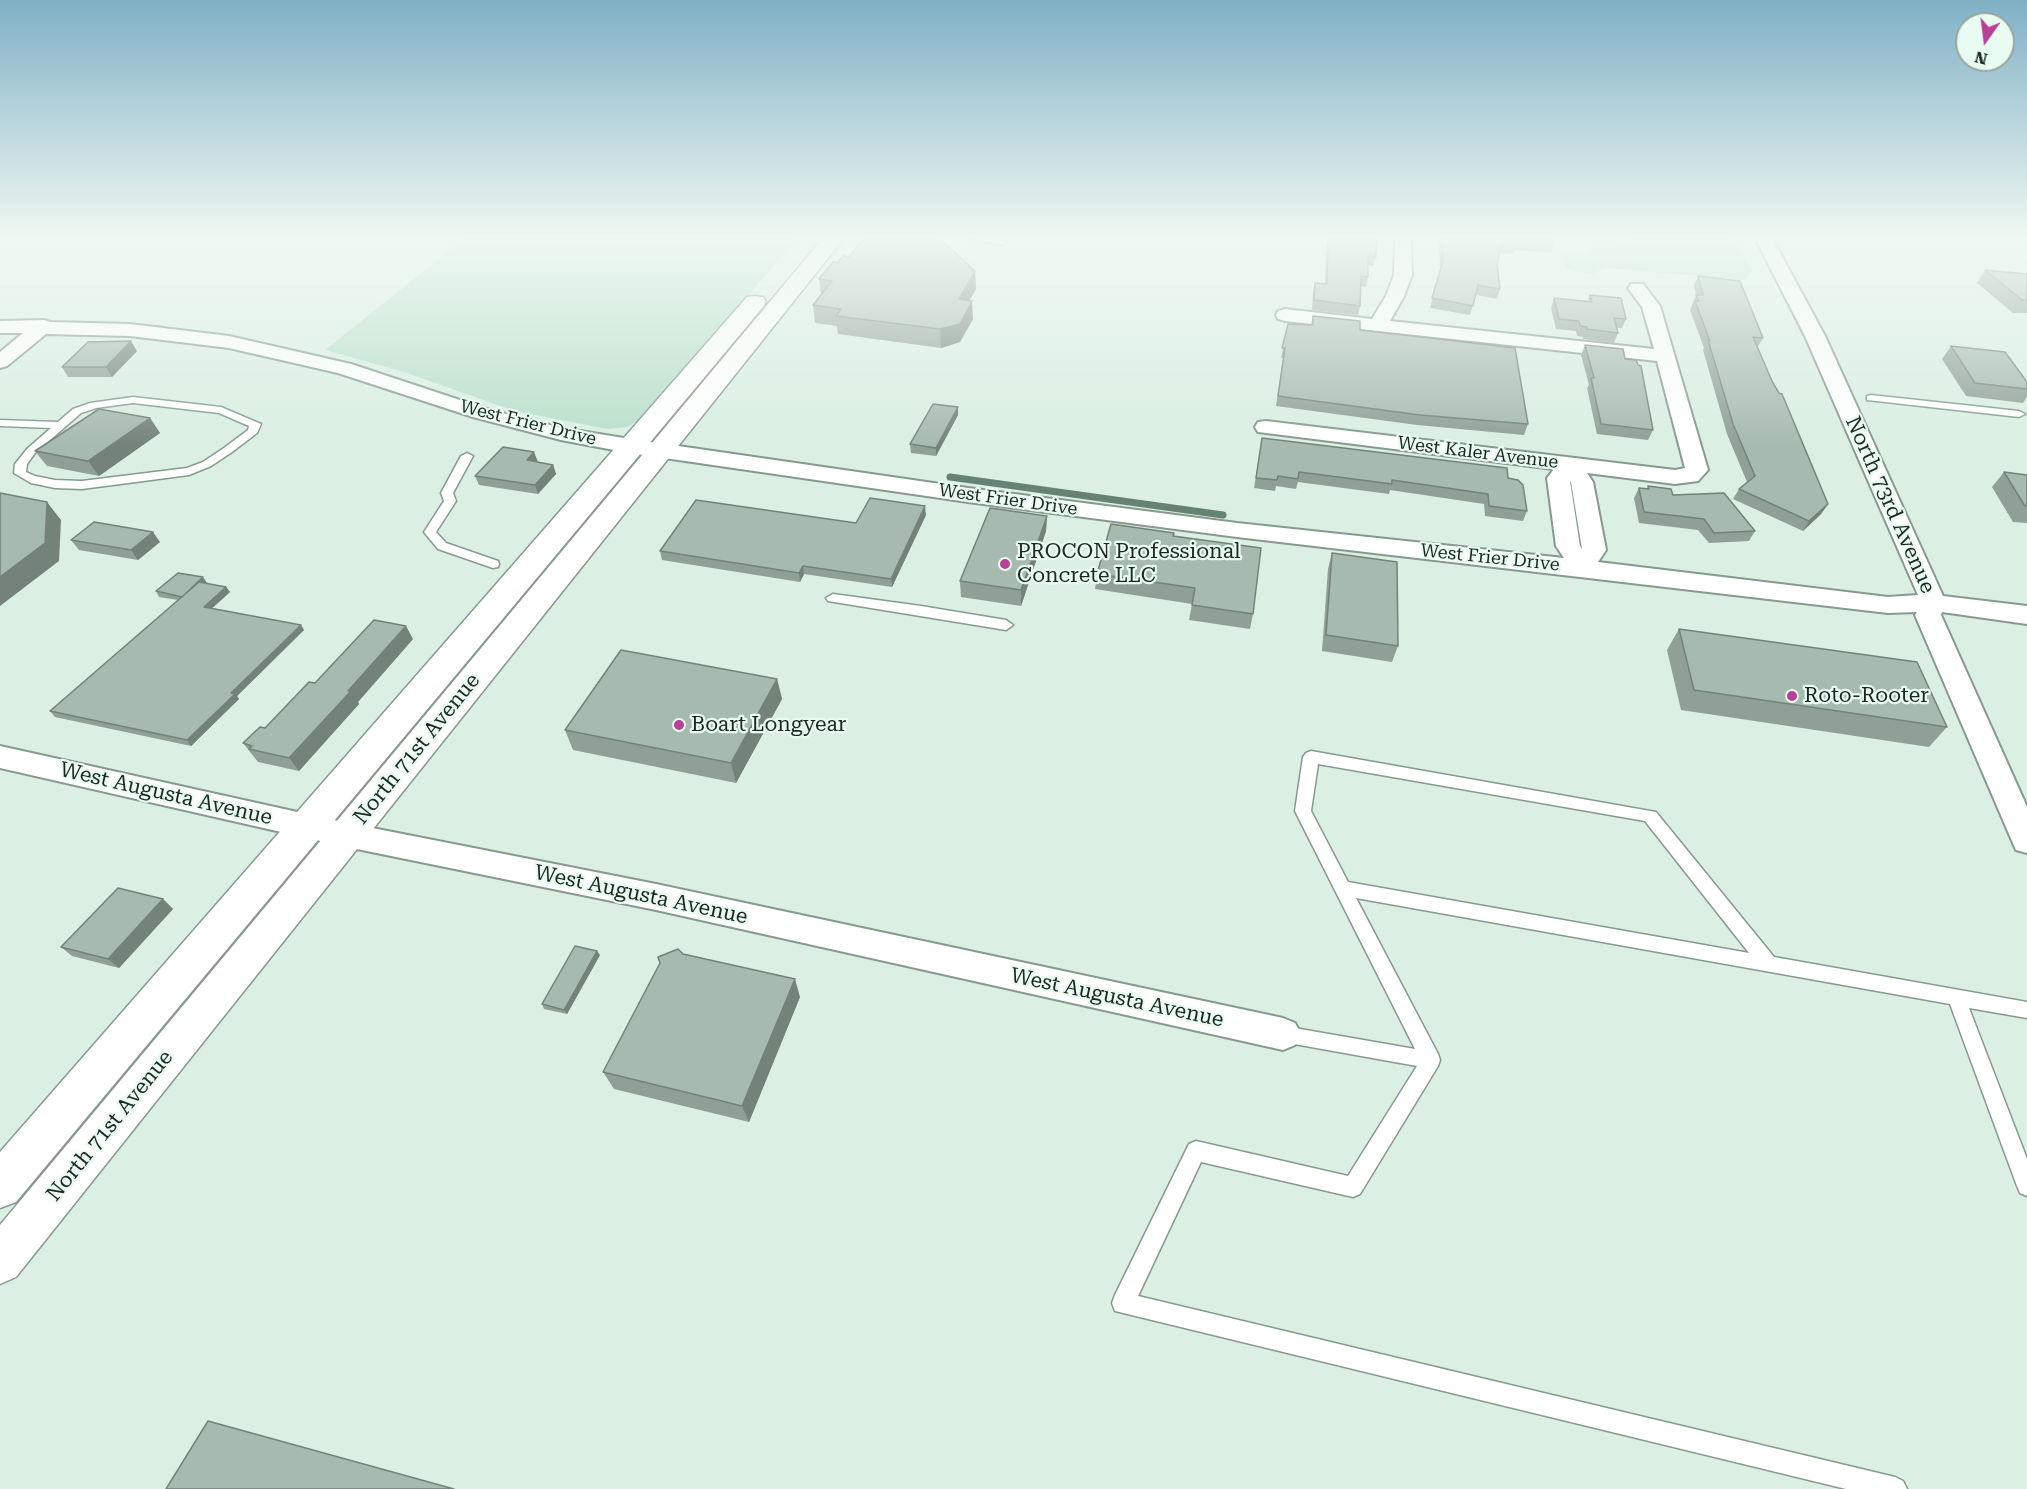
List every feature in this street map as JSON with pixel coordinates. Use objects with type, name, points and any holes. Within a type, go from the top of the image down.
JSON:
[{"type":"street","name":"North 71st Avenue","points":[[752,322],[759,307]]},
{"type":"street","name":"North 71st Avenue","points":[[0,1261],[560,575],[646,448],[766,307]]},
{"type":"street","points":[[1378,325],[1388,307]]},
{"type":"street","points":[[1285,315],[1666,356],[1651,307]]},
{"type":"street","name":"North 73rd Avenue","points":[[1800,307],[1815,336],[1934,603],[1928,615],[2027,842]]},
{"type":"street","points":[[0,362],[44,326]]},
{"type":"street","name":"West Frier Drive","points":[[0,327],[44,326],[170,334],[271,350],[344,368],[510,422],[646,448],[968,495],[1203,526],[1888,605],[1934,603],[2027,615]]},
{"type":"street","name":"West Kaler Avenue","points":[[1266,427],[1690,477],[1697,470],[1666,356]]},
{"type":"street","name":"North 71st Avenue","points":[[0,1186],[306,826],[509,567],[646,448]]},
{"type":"street","points":[[1569,464],[1582,482],[1594,550],[1582,568]]},
{"type":"street","points":[[509,567],[560,575]]},
{"type":"street","name":"West Augusta Avenue","points":[[0,757],[347,835],[662,899],[1283,1034]]},
{"type":"lane","points":[[1871,398],[2019,414]]},
{"type":"lane","points":[[0,423],[62,424],[77,411],[133,400],[221,410],[255,424],[253,431],[228,450],[207,464],[189,471],[82,485],[55,484],[31,479],[20,473],[21,464],[31,451],[62,424]]},
{"type":"lane","points":[[467,456],[447,493],[450,501],[430,532],[442,546],[509,567]]},
{"type":"lane","points":[[833,598],[921,609],[1006,625]]},
{"type":"lane","points":[[1431,1060],[1303,812],[1311,757],[1650,816],[1767,962]]},
{"type":"lane","points":[[1341,888],[2027,1010]]},
{"type":"lane","points":[[1956,997],[2027,1186]]},
{"type":"lane","points":[[1283,1034],[1431,1060]]},
{"type":"lane","points":[[1431,1060],[1353,1186],[1196,1151],[1123,1303],[1895,1489]]},
{"type":"green space","points":[[378,307],[738,307],[642,418],[627,427],[608,429],[515,411],[404,372],[325,350]]},
{"type":"building","points":[[830,307],[969,307],[960,324],[940,329],[836,316],[841,309]]},
{"type":"building","points":[[1556,307],[1623,307],[1626,319],[1614,318],[1618,333],[1586,329],[1587,327],[1580,326],[1579,321],[1559,319]]},
{"type":"building","points":[[1697,307],[1751,307],[1763,338],[1753,337],[1772,381],[1782,394],[1828,504],[1809,521],[1739,489],[1755,476],[1733,424],[1708,340],[1710,341]]},
{"type":"building","points":[[1313,316],[1360,321],[1360,330],[1515,348],[1528,424],[1420,415],[1278,396],[1285,348],[1282,348],[1288,324],[1313,325]]},
{"type":"building","points":[[131,341],[106,367],[62,367],[88,342]]},
{"type":"building","points":[[1585,345],[1623,349],[1625,359],[1636,360],[1641,366],[1653,430],[1601,424],[1591,378],[1594,378]]},
{"type":"building","points":[[1951,346],[2005,352],[2027,382],[2027,389],[1975,383]]},
{"type":"building","points":[[933,404],[958,407],[936,448],[910,444]]},
{"type":"building","points":[[99,409],[150,418],[88,461],[35,451]]},
{"type":"building","points":[[1262,438],[1507,468],[1508,478],[1518,480],[1523,485],[1527,511],[1489,506],[1488,494],[1392,480],[1392,484],[1299,472],[1298,479],[1278,476],[1277,480],[1256,478]]},
{"type":"building","points":[[503,447],[534,452],[527,460],[553,465],[535,485],[475,476]]},
{"type":"building","points":[[2004,472],[2027,475],[2027,506],[2025,506]]},
{"type":"building","points":[[1648,486],[1671,489],[1673,495],[1724,493],[1755,531],[1714,533],[1704,519],[1644,512],[1639,488],[1649,489]]},
{"type":"building","points":[[0,493],[47,502],[45,543],[0,577]]},
{"type":"building","points":[[870,498],[925,506],[891,579],[803,566],[799,573],[660,551],[696,500],[856,523]]},
{"type":"building","name":"PROCON Professional Concrete LLC","points":[[990,508],[1047,516],[1021,590],[960,581]]},
{"type":"building","points":[[94,522],[153,532],[131,550],[71,540]]},
{"type":"building","points":[[1111,524],[1174,533],[1173,536],[1261,548],[1253,614],[1192,605],[1195,588],[1097,574]]},
{"type":"building","points":[[1332,553],[1397,562],[1398,646],[1326,635]]},
{"type":"building","points":[[178,573],[203,577],[182,597],[156,591]]},
{"type":"building","points":[[199,582],[226,587],[204,607],[301,625],[231,693],[235,694],[187,740],[50,711]]},
{"type":"building","points":[[374,620],[406,626],[348,691],[351,691],[289,758],[249,749],[252,746],[243,743],[260,727],[265,728],[309,682],[315,683]]},
{"type":"building","points":[[1679,629],[1917,662],[1947,727],[1694,690]]},
{"type":"building","name":"Boart Longyear","points":[[621,650],[777,679],[731,763],[565,730]]},
{"type":"building","points":[[118,888],[163,899],[108,959],[61,947]]},
{"type":"building","points":[[575,946],[597,951],[564,1010],[542,1004]]},
{"type":"building","points":[[678,949],[683,954],[795,979],[742,1106],[603,1072],[660,963],[658,957]]},
{"type":"building","points":[[208,1421],[454,1489],[166,1489]]},
{"type":"waterway","points":[[950,477],[1223,515]]},
{"type":"place","name":"PROCON Professional Concrete LLC","points":[[1005,564]]},
{"type":"place","name":"Roto-Rooter","points":[[1792,696]]},
{"type":"place","name":"Boart Longyear","points":[[679,725]]}]
